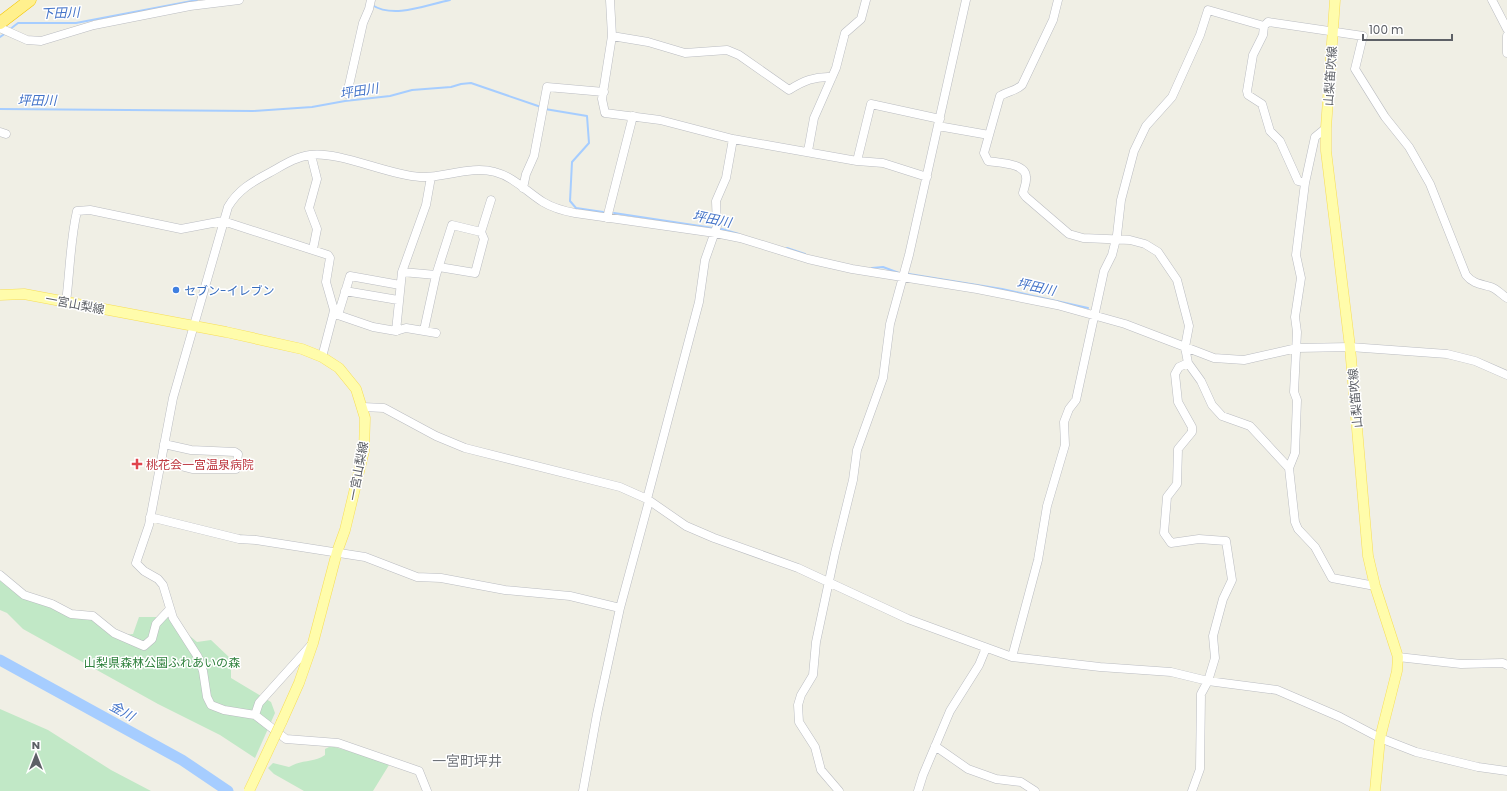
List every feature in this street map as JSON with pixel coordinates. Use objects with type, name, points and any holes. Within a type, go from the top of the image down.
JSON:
[{"type":"highway","points":[[1,27],[30,0]]},
{"type":"main road","name":"山梨笛吹線","points":[[1335,0],[1326,128],[1328,173],[1350,347],[1368,556],[1375,586],[1398,657],[1397,671],[1380,738],[1375,791]]},
{"type":"main road","name":"一宮山梨線","points":[[0,295],[24,294],[193,326],[302,349],[339,368],[356,389],[363,407],[366,433],[364,452],[345,530],[337,552],[313,643],[299,683],[248,791]]},
{"type":"street","points":[[1,27],[27,40],[41,41],[94,25],[190,6],[239,0]]},
{"type":"street","points":[[610,0],[612,36],[602,99],[605,114],[660,120],[733,139],[808,151],[857,161],[883,163],[927,177]]},
{"type":"street","points":[[808,151],[814,118],[832,77],[845,33],[860,19],[866,0]]},
{"type":"street","points":[[838,791],[823,774],[815,747],[801,727],[798,710],[801,694],[813,675],[816,642],[830,581],[836,546],[853,480],[857,450],[883,378],[890,324],[927,177],[966,0]]},
{"type":"street","points":[[1058,0],[1053,20],[1022,85],[1018,89],[1008,91],[1000,96],[984,153],[988,161],[1020,168],[1026,173],[1023,193],[1069,234],[1083,238],[1130,240],[1145,244],[1158,252],[1177,280],[1189,326],[1186,347],[1188,363],[1201,381],[1212,405],[1222,416],[1250,426],[1289,468]]},
{"type":"street","points":[[1492,0],[1507,29]]},
{"type":"street","points":[[347,94],[363,23],[371,3]]},
{"type":"street","points":[[1012,657],[1038,560],[1047,506],[1065,445],[1063,431],[1064,422],[1068,409],[1076,400],[1104,271],[1116,240],[1121,200],[1134,151],[1146,126],[1172,97],[1200,35],[1208,10],[1264,26]]},
{"type":"street","points":[[1305,183],[1298,181],[1280,141],[1270,131],[1262,104],[1248,95],[1247,91],[1253,55],[1263,35],[1264,26],[1268,22],[1363,36],[1356,69],[1385,117],[1409,147],[1430,184],[1466,275],[1469,279],[1481,285],[1493,288],[1507,298]]},
{"type":"street","points":[[612,36],[648,42],[685,53],[727,50],[739,55],[789,90],[803,81],[818,76],[832,77]]},
{"type":"street","points":[[1507,36],[1507,53]]},
{"type":"street","points":[[523,188],[526,174],[534,156],[547,87],[604,92]]},
{"type":"street","points":[[857,161],[871,104],[989,135]]},
{"type":"street","points":[[607,218],[632,116]]},
{"type":"street","points":[[1326,128],[1315,137],[1305,183],[1296,255],[1301,278],[1295,317],[1297,348],[1294,392],[1296,400],[1295,453],[1289,468],[1295,522],[1298,529],[1315,547],[1328,573],[1332,578],[1375,586]]},
{"type":"street","points":[[583,791],[596,714],[620,608],[699,302],[705,260],[716,230],[716,201],[726,178],[733,139]]},
{"type":"street","points":[[426,791],[419,771],[338,743],[286,739],[255,715],[224,710],[211,705],[207,697],[203,671],[198,657],[169,610],[161,582],[144,571],[136,563],[150,517],[173,398],[228,207],[242,189],[291,161],[311,155],[343,159],[412,176],[431,177],[467,172],[494,172],[510,178],[545,204],[559,209],[607,218],[716,230],[808,259],[852,269],[1057,305],[1095,315],[1155,335],[1214,358],[1230,360],[1254,358],[1297,348],[1350,347],[1447,354],[1475,361],[1507,375]]},
{"type":"street","points":[[311,155],[317,179],[309,208],[317,229],[313,249]]},
{"type":"street","points":[[396,331],[402,272],[426,205],[431,177]]},
{"type":"street","points":[[402,272],[437,271],[475,273],[484,239],[481,232],[491,200]]},
{"type":"street","points":[[66,302],[71,266],[72,233],[77,211],[90,210],[181,229],[223,221],[328,255],[330,258],[326,282],[335,315]]},
{"type":"street","points":[[424,330],[437,271],[452,225],[481,232]]},
{"type":"street","points":[[322,358],[335,315],[350,276],[400,285]]},
{"type":"street","points":[[345,291],[398,300]]},
{"type":"street","points":[[335,315],[396,331],[406,328],[436,333]]},
{"type":"street","points":[[1188,363],[1179,367],[1175,374],[1178,402],[1192,427],[1192,432],[1178,449],[1177,484],[1167,497],[1164,533],[1171,543],[1199,539],[1226,541],[1232,580],[1223,599],[1213,636],[1215,658],[1201,698],[1200,769],[1192,791]]},
{"type":"street","points":[[363,407],[384,408],[436,436],[465,448],[620,487],[648,500],[686,526],[830,581],[908,620],[1012,657],[1100,667],[1171,672],[1208,681],[1277,690],[1340,717],[1380,738],[1416,752],[1466,765],[1507,771]]},
{"type":"street","points":[[161,461],[192,469],[236,469],[238,454],[235,452],[191,450],[164,444]]},
{"type":"street","points":[[150,517],[239,539],[256,540],[285,546],[337,552],[375,560],[417,577],[441,578],[506,590],[570,596],[620,608]]},
{"type":"street","points":[[0,575],[24,595],[52,604],[71,614],[93,616],[114,633],[144,646],[152,639],[156,624],[169,610]]},
{"type":"street","points":[[255,715],[259,702],[313,643]]},
{"type":"street","points":[[918,791],[923,775],[950,711],[980,665],[986,648]]},
{"type":"street","points":[[1398,657],[1461,664],[1502,663],[1507,665]]},
{"type":"street","points":[[935,746],[968,768],[996,778],[1021,782],[1035,791]]},
{"type":"green space","name":"山梨県森林公園ふれあいの森","points":[[0,577],[10,588],[72,612],[102,618],[122,635],[133,634],[139,617],[167,617],[197,642],[211,640],[231,659],[231,678],[271,702],[275,713],[255,758],[220,735],[158,704],[23,629],[7,613],[0,610]]},
{"type":"green space","points":[[0,709],[48,730],[111,770],[151,791],[0,791]]},
{"type":"green space","points":[[331,746],[376,759],[389,765],[373,791],[304,791],[274,774],[268,768],[273,763],[289,767],[316,759],[325,755],[325,749]]},
{"type":"waterway","name":"下田川","points":[[9,30],[18,23],[76,23],[197,0]]},
{"type":"waterway","name":"下田川","points":[[372,5],[390,11],[400,11],[450,0]]},
{"type":"waterway","name":"下田川","points":[[0,37],[6,33]]},
{"type":"waterway","name":"坪田川","points":[[0,109],[253,111],[312,107],[345,101],[390,96],[412,90],[451,87],[471,83],[541,107]]},
{"type":"waterway","name":"坪田川","points":[[545,109],[587,116],[589,143],[572,162],[570,201],[576,208],[603,212]]},
{"type":"waterway","name":"坪田川","points":[[614,213],[713,228]]},
{"type":"waterway","name":"坪田川","points":[[718,228],[739,234]]},
{"type":"waterway","name":"坪田川","points":[[787,248],[805,254]]},
{"type":"waterway","name":"坪田川","points":[[872,268],[883,267],[899,273]]},
{"type":"waterway","name":"坪田川","points":[[909,274],[1002,289],[1088,308]]},
{"type":"waterway","name":"金川","points":[[0,660],[182,760],[228,791]]},
{"type":"place","name":"セブン-イレブン","points":[[176,290]]},
{"type":"place","name":"桃花会一宮温泉病院","points":[[137,464]]},
{"type":"district","name":"一宮町坪井","points":[[467,761]]}]
